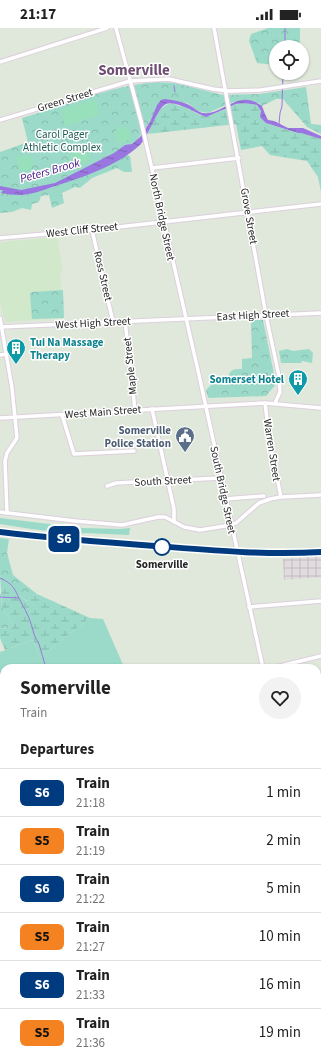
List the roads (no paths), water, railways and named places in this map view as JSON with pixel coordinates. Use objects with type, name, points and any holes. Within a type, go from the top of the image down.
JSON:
[{"type":"street","points":[[0,62],[107,28]]},
{"type":"street","name":"North Bridge Street","points":[[116,28],[141,121],[205,407]]},
{"type":"street","name":"Grove Street","points":[[214,28],[280,388],[275,403]]},
{"type":"street","name":"Green Street","points":[[0,120],[130,81],[169,79],[226,91],[246,91],[321,81]]},
{"type":"street","points":[[152,168],[239,158]]},
{"type":"street","name":"West Cliff Street","points":[[0,238],[92,230],[321,204]]},
{"type":"street","name":"Ross Street","points":[[92,230],[113,322]]},
{"type":"street","name":"East High Street","points":[[186,318],[321,313]]},
{"type":"street","points":[[0,318],[7,354],[16,438],[7,453],[5,461],[6,513]]},
{"type":"street","name":"West High Street","points":[[1,327],[186,318]]},
{"type":"street","name":"Maple Street","points":[[125,321],[135,410]]},
{"type":"street","points":[[0,355],[7,354]]},
{"type":"street","name":"West Main Street","points":[[0,418],[265,403],[321,408]]},
{"type":"street","name":"Warren Street","points":[[265,403],[270,447],[281,497]]},
{"type":"street","name":"South Bridge Street","points":[[205,407],[262,664]]},
{"type":"street","points":[[152,409],[174,509],[174,522]]},
{"type":"street","points":[[62,415],[74,454],[134,452]]},
{"type":"street","points":[[0,474],[5,474]]},
{"type":"street","name":"South Street","points":[[106,486],[116,483],[221,478]]},
{"type":"street","points":[[0,512],[122,525],[158,517],[165,518],[184,527],[200,530],[231,525],[239,521],[259,503],[270,499],[321,495]]},
{"type":"street","points":[[225,499],[264,496]]},
{"type":"street","points":[[249,607],[321,601]]},
{"type":"street","points":[[288,664],[321,656]]},
{"type":"water","points":[[165,99],[190,105],[202,113],[216,111],[235,102],[247,100],[262,106],[268,120],[274,121],[288,128],[303,128],[321,136],[321,139],[266,123],[260,117],[261,111],[257,105],[244,103],[236,104],[206,117],[180,105],[170,103],[166,104],[159,111],[147,135],[140,145],[110,165],[75,180],[36,192],[19,195],[1,193],[3,190],[0,190],[0,186],[21,190],[55,183],[114,153],[125,145],[132,144],[140,137],[150,122],[157,105],[161,100]]},
{"type":"waterway","points":[[285,28],[285,40]]},
{"type":"waterway","points":[[279,124],[282,106],[283,80]]},
{"type":"waterway","points":[[174,86],[175,92]]},
{"type":"waterway","points":[[0,578],[14,588],[30,621],[45,664]]},
{"type":"waterway","points":[[0,597],[19,598]]},
{"type":"railway","points":[[0,530],[94,540],[188,547],[271,551],[321,550]]},
{"type":"train","name":"S6","points":[[0,532],[97,542],[243,552],[278,554],[321,552]]},
{"type":"place","name":"Tui Na Massage Therapy","points":[[16,365]]},
{"type":"place","name":"Somerset Hotel","points":[[298,396]]},
{"type":"place","name":"Somerville Police Station","points":[[185,453]]},
{"type":"place","name":"Somerville","points":[[162,547]]},
{"type":"district","name":"Somerville","points":[[134,70]]},
{"type":"park label","name":"Carol Pager Athletic Complex","points":[[62,140]]},
{"type":"water label","name":"Peters Brook","points":[[50,171]]}]
